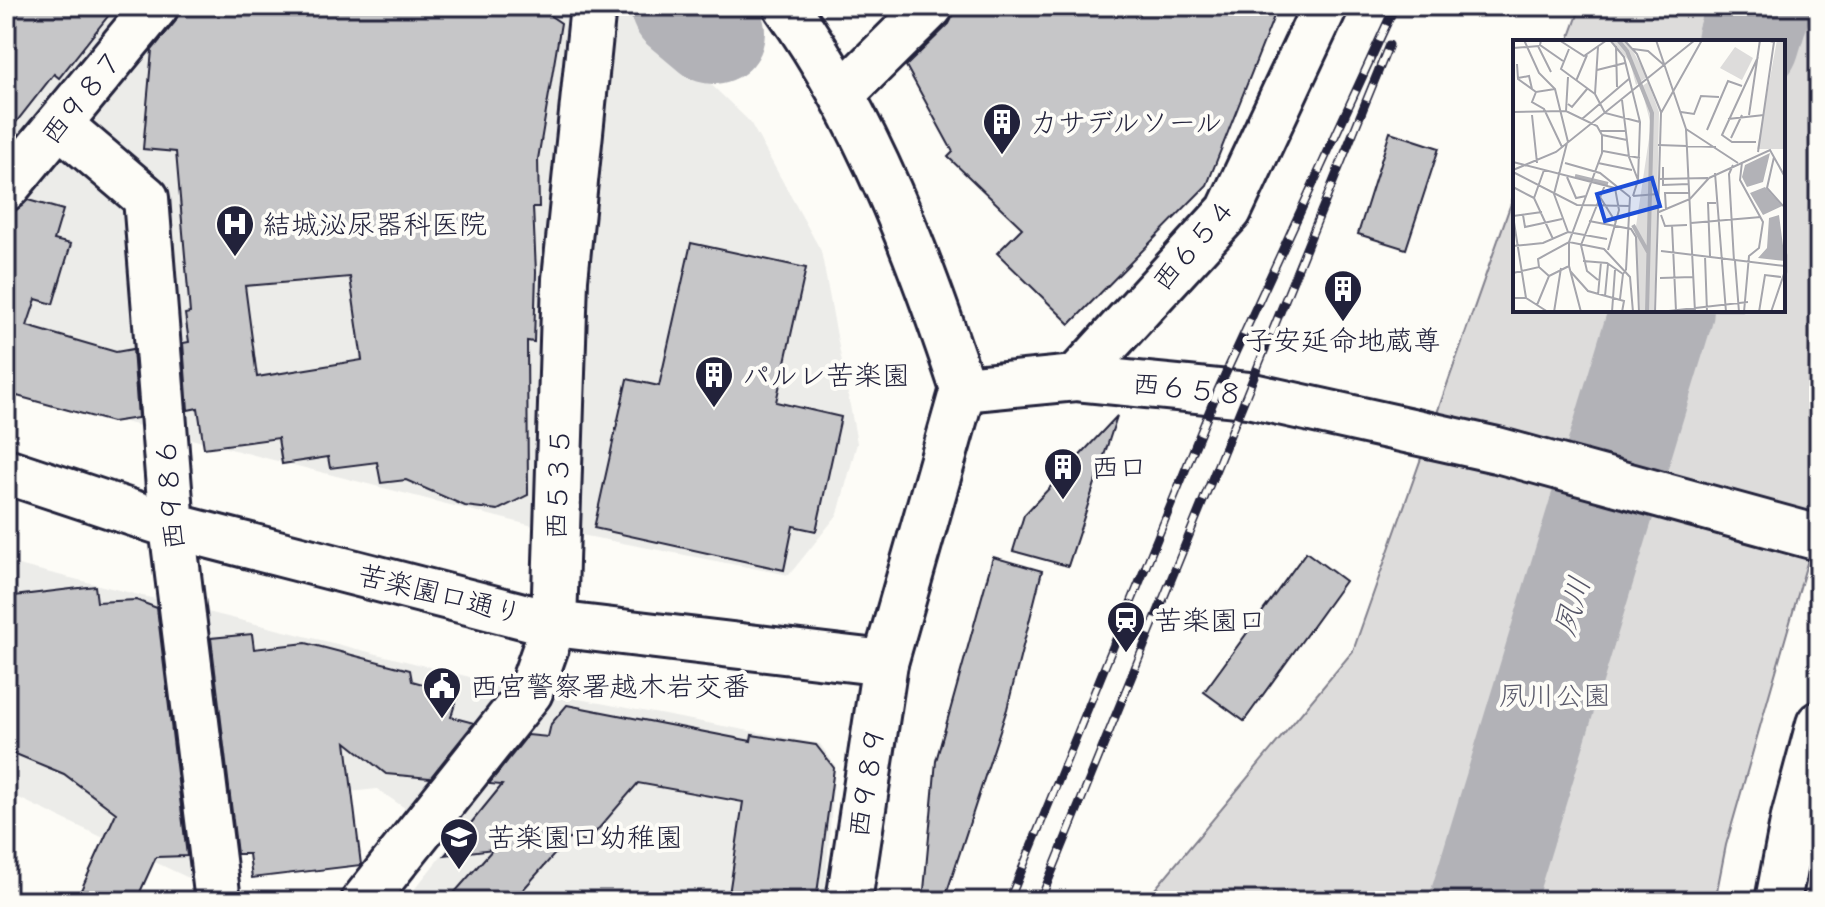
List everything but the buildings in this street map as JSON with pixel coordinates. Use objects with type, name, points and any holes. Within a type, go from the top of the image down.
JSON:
[{"type":"street","name":"西９８７","points":[[6,188],[156,6]]},
{"type":"street","name":"西５３５","points":[[364,901],[530,692],[554,624],[565,279],[593,6]]},
{"type":"street","points":[[786,6],[842,94],[924,269],[963,389]]},
{"type":"street","points":[[842,94],[931,6]]},
{"type":"street","name":"西６５４","points":[[1076,378],[1229,211],[1325,6]]},
{"type":"street","name":"西９８６","points":[[60,125],[146,198],[172,526],[218,901]]},
{"type":"street","name":"西６５８","points":[[963,389],[1076,378],[1248,395],[1497,450],[1819,538]]},
{"type":"street","name":"西９８９","points":[[849,901],[885,663],[963,389]]},
{"type":"street","name":"苦楽園口通り","points":[[6,471],[172,526],[554,624],[885,663]]},
{"type":"street","points":[[1778,901],[1794,817],[1819,724]]},
{"type":"shaded area","points":[[6,6],[555,6],[639,15],[750,122],[821,251],[857,443],[838,514],[789,575],[529,525],[6,392]]},
{"type":"shaded area","points":[[6,562],[498,684],[820,744],[835,765],[824,901],[405,901],[453,841],[377,789],[232,805],[193,880],[6,792]]},
{"type":"green space","name":"夙川公園","points":[[1581,6],[1819,6],[1819,521],[1726,845],[1715,901],[1145,901],[1353,651],[1513,198],[1513,312],[1785,312],[1785,40],[1569,40]]},
{"type":"waterway","points":[[682,6],[713,32]]},
{"type":"waterway","name":"夙川","points":[[1749,40],[1759,6]]},
{"type":"waterway","name":"夙川","points":[[1482,901],[1661,312]]},
{"type":"railway","points":[[1009,901],[1218,390],[1395,6]]},
{"type":"railway","points":[[1040,901],[1389,45]]},
{"type":"place","name":"カサデルソール","points":[[1002,156]]},
{"type":"place","name":"結城泌尿器科医院","points":[[235,258]]},
{"type":"place","name":"子安延命地蔵尊","points":[[1343,323]]},
{"type":"place","name":"パルレ苦楽園","points":[[714,409]]},
{"type":"place","name":"西口","points":[[1063,501]]},
{"type":"place","name":"苦楽園口","points":[[1126,654]]},
{"type":"place","name":"西宮警察署越木岩交番","points":[[442,720]]},
{"type":"place","name":"苦楽園口幼稚園","points":[[459,871]]}]
